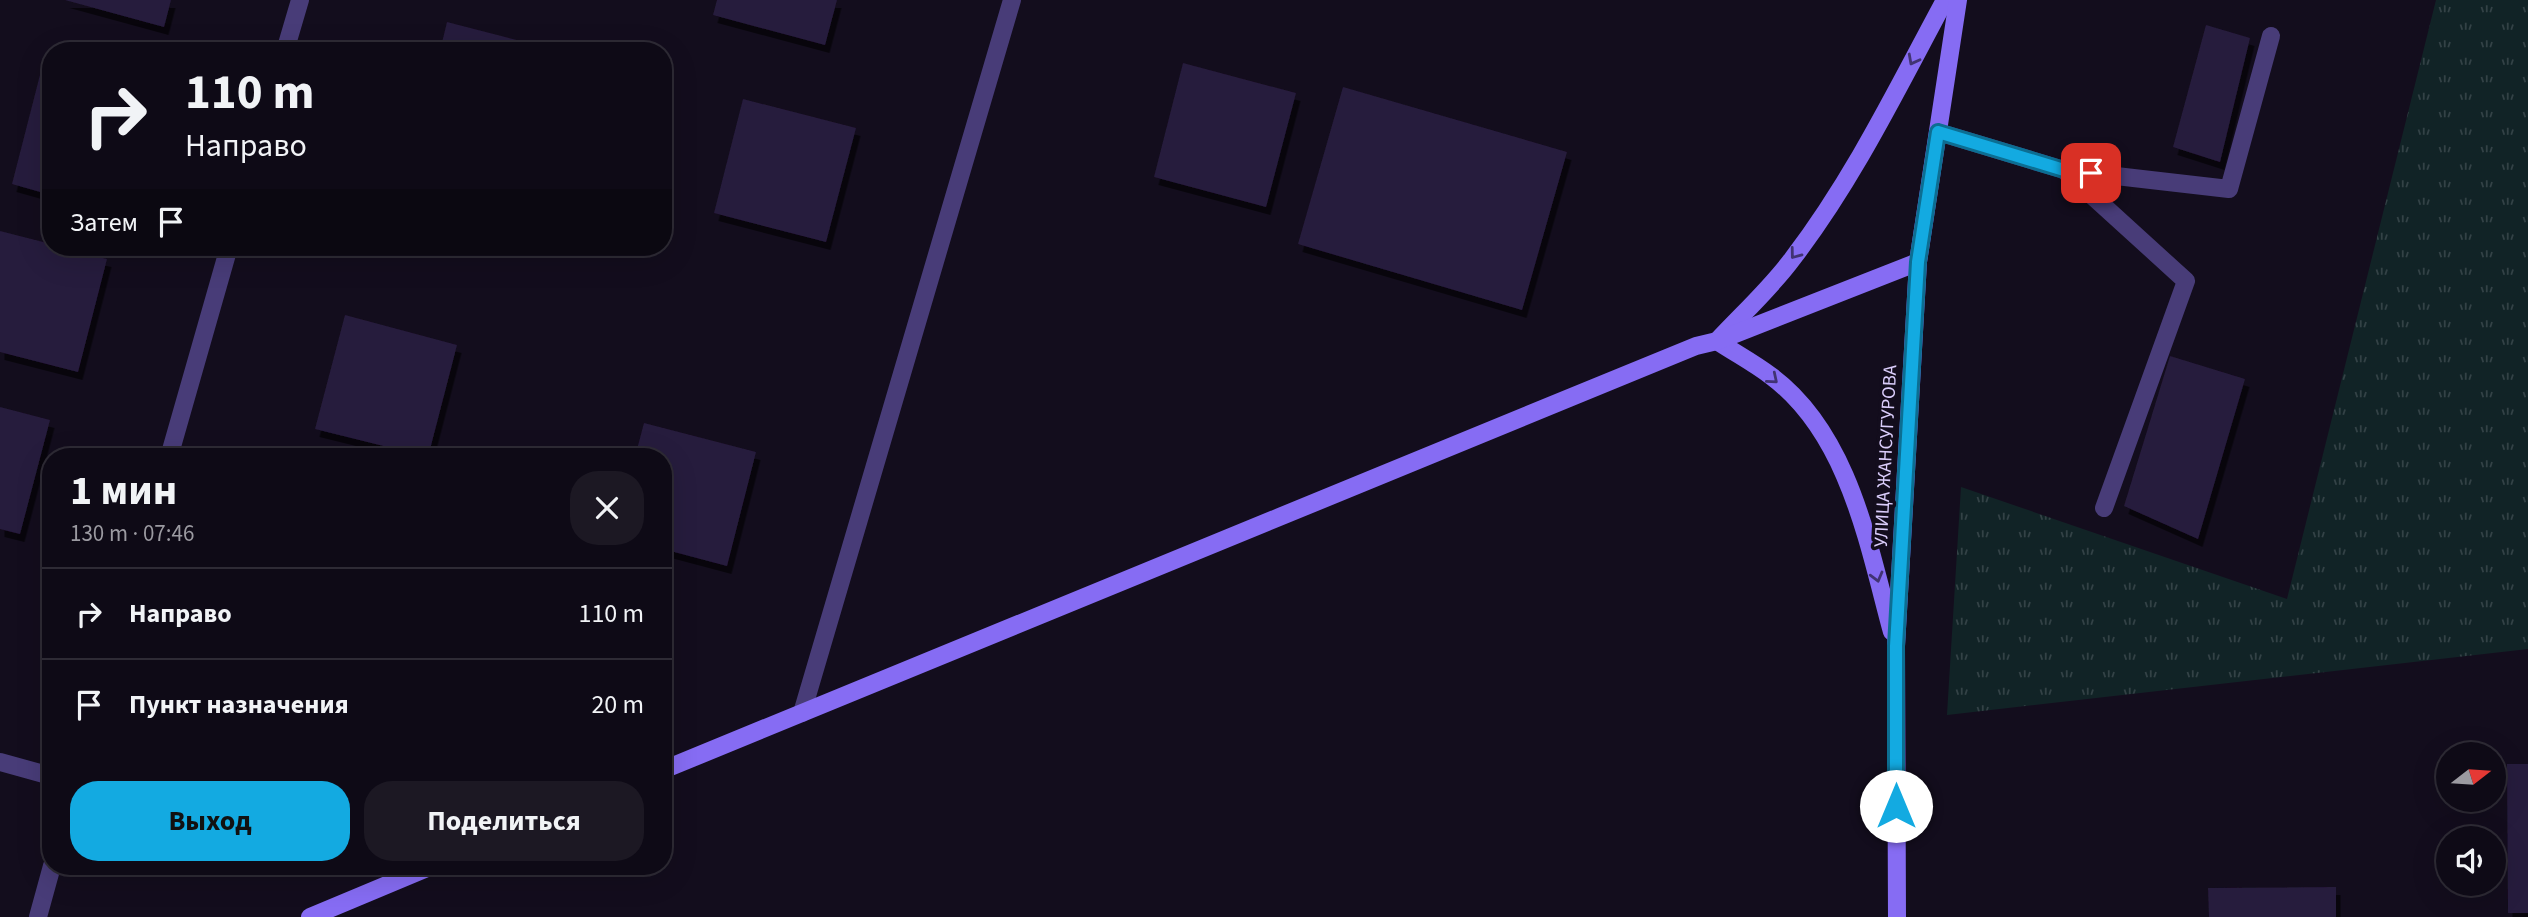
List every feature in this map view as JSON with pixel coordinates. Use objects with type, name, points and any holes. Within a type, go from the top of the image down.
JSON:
[{"type":"main road","points":[[1717,341],[1791,261],[1834,201],[1868,147],[1945,0]]},
{"type":"main road","name":"УЛИЦА ЖАНСУГУРОВА","points":[[1894,915],[1896,646],[1918,262],[1958,0]]},
{"type":"main road","points":[[672,766],[1683,351],[1717,341],[1918,262]]},
{"type":"main road","points":[[1717,341],[1773,377],[1815,420],[1842,469],[1863,526],[1896,646]]},
{"type":"main road","points":[[310,917],[410,875]]},
{"type":"street","points":[[288,42],[300,0]]},
{"type":"street","points":[[802,713],[1012,0]]},
{"type":"street","points":[[1938,132],[2064,170],[2229,188],[2271,36]]},
{"type":"street","points":[[2064,170],[2186,281],[2104,508]]},
{"type":"street","points":[[172,448],[226,256]]},
{"type":"street","points":[[0,762],[42,774]]},
{"type":"street","points":[[38,917],[50,875]]},
{"type":"green space","points":[[2436,0],[2528,0],[2528,649],[1947,715],[1961,487],[2287,599]]},
{"type":"building","points":[[65,0],[171,0],[164,27]]},
{"type":"building","points":[[717,0],[837,0],[825,45],[713,15]]},
{"type":"building","points":[[447,22],[524,42],[442,42]]},
{"type":"building","points":[[2206,25],[2250,38],[2220,162],[2173,147]]},
{"type":"building","points":[[1183,63],[1296,93],[1266,207],[1154,177]]},
{"type":"building","points":[[41,71],[42,71],[42,192],[12,184]]},
{"type":"building","points":[[1343,87],[1567,152],[1522,310],[1298,244]]},
{"type":"building","points":[[743,99],[856,128],[826,242],[714,213]]},
{"type":"building","points":[[0,231],[42,242],[42,256],[93,256],[107,259],[78,372],[0,352]]},
{"type":"building","points":[[345,315],[457,345],[430,448],[392,448],[315,429]]},
{"type":"building","points":[[2170,356],[2245,379],[2198,539],[2124,506]]},
{"type":"building","points":[[0,407],[50,420],[20,534],[0,529]]},
{"type":"building","points":[[644,423],[756,452],[727,566],[672,551],[672,448],[637,448]]},
{"type":"building","points":[[2507,764],[2528,764],[2528,913],[2508,913]]},
{"type":"building","points":[[2336,887],[2336,917],[2209,917],[2208,888]]},
{"type":"route","points":[[1896,806],[1896,646],[1918,262],[1938,132],[2064,170],[2091,173]]}]
